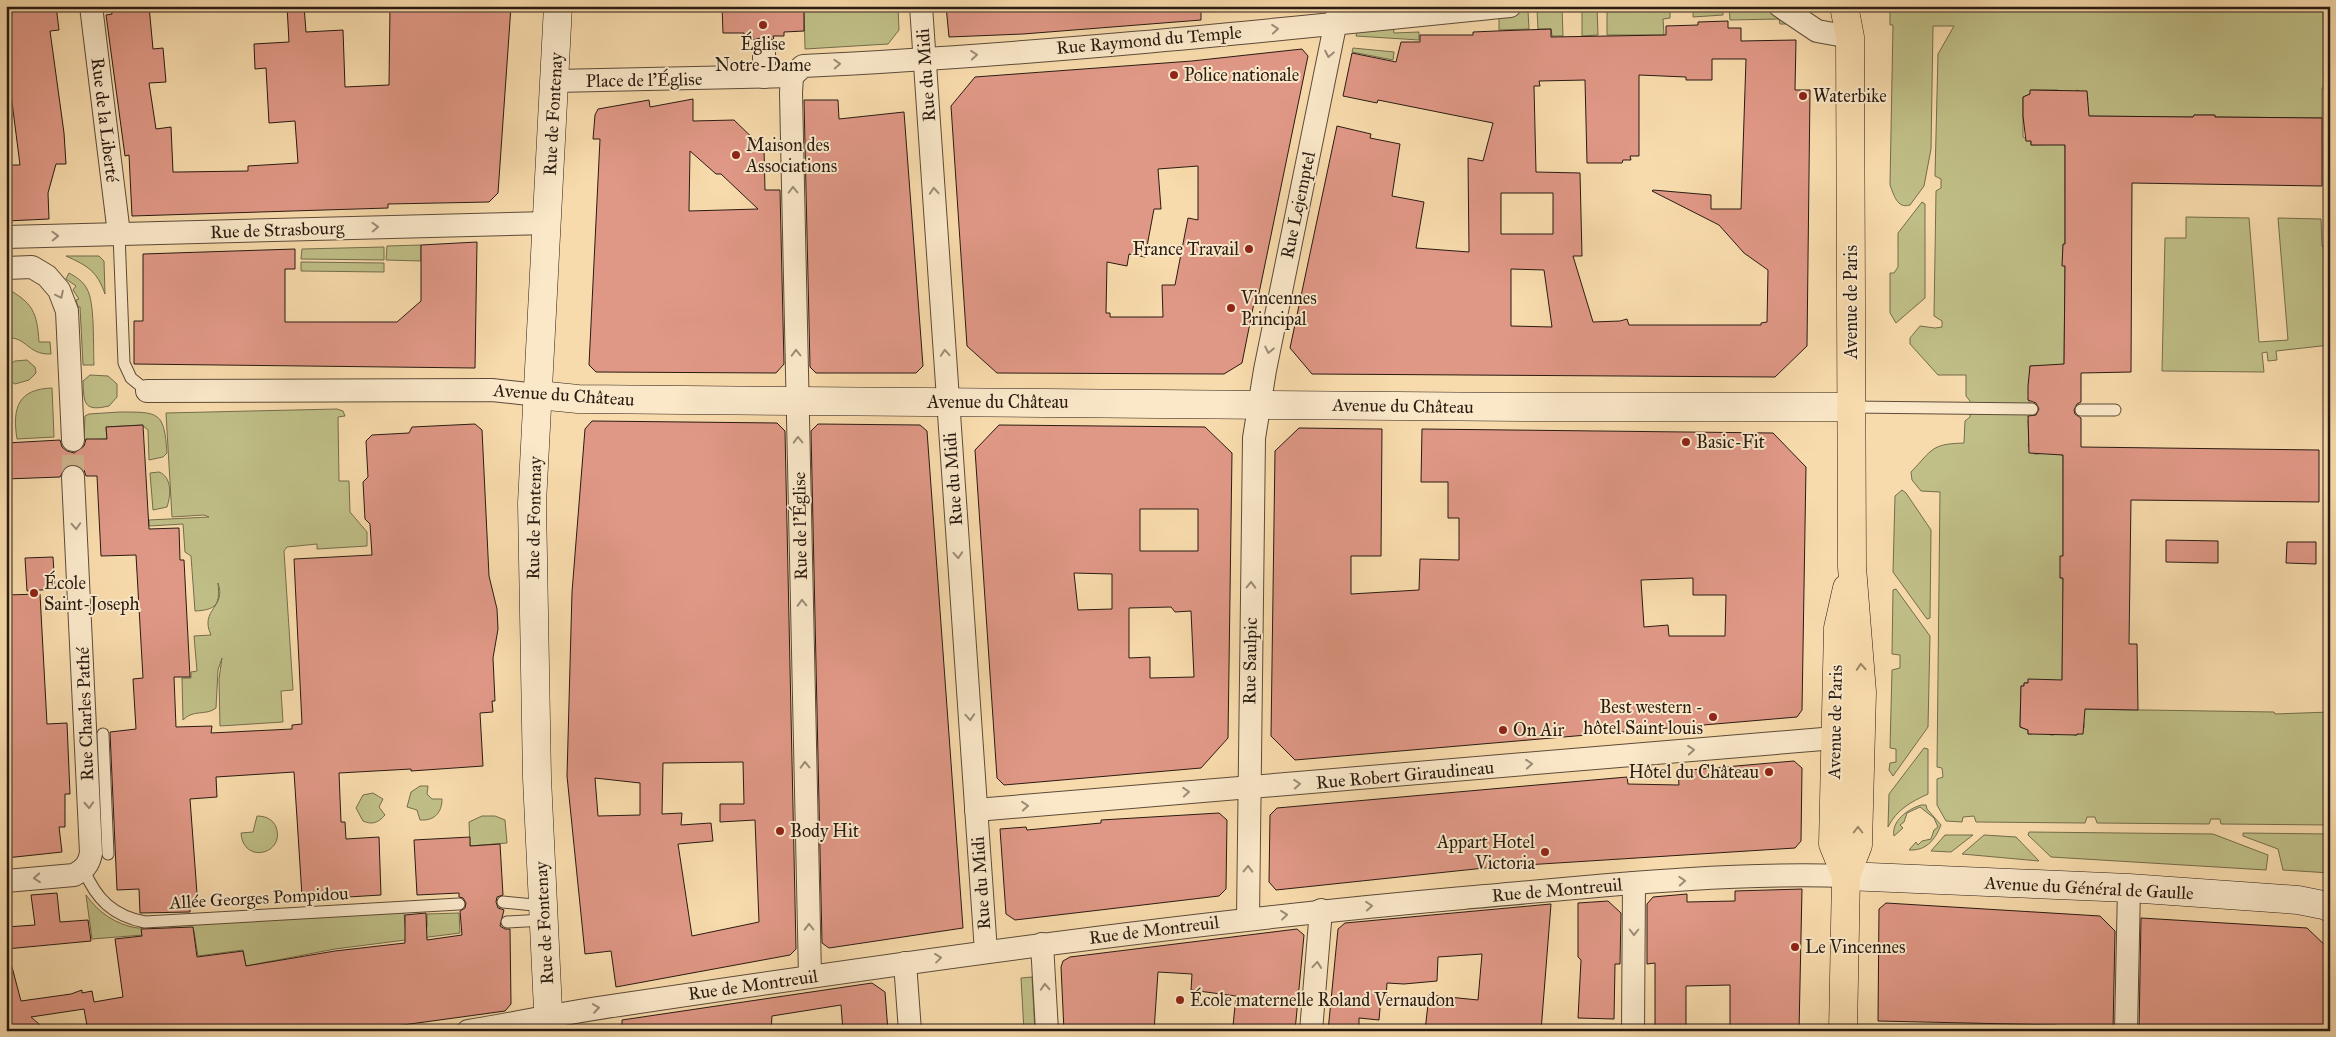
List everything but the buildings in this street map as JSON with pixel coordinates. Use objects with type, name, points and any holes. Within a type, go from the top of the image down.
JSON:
[{"type":"main road","name":"Avenue de Paris","points":[[1843,1031],[1846,876],[1858,845],[1862,692],[1852,566],[1850,37],[1844,6]]},
{"type":"main road","name":"Avenue de Paris","points":[[1850,37],[1858,6]]},
{"type":"main road","name":"Avenue de Paris","points":[[1846,876],[1833,844],[1835,738],[1838,628],[1852,566]]},
{"type":"street","name":"Rue de la Liberté","points":[[91,6],[119,234]]},
{"type":"street","name":"Rue de Fontenay","points":[[549,1024],[537,778],[532,502],[558,6]]},
{"type":"street","name":"Rue du Midi","points":[[921,6],[986,952]]},
{"type":"street","name":"Rue Raymond du Temple","points":[[792,76],[803,66],[925,59],[1337,15],[1510,6]]},
{"type":"street","points":[[1780,6],[1817,31],[1850,37]]},
{"type":"street","name":"Rue Lejemptel","points":[[1258,404],[1337,15]]},
{"type":"street","points":[[764,50],[764,77]]},
{"type":"street","name":"Place de l'Église","points":[[555,81],[792,76]]},
{"type":"street","name":"Rue de l'Église","points":[[792,76],[798,401],[792,488],[810,976]]},
{"type":"street","name":"Rue de Strasbourg","points":[[6,237],[548,223]]},
{"type":"street","points":[[6,268],[32,267],[47,276],[59,290],[67,311],[73,440]]},
{"type":"street","name":"Avenue du Château","points":[[147,391],[492,390],[578,399],[798,401],[1553,407],[1851,406]]},
{"type":"street","name":"Rue Saulpic","points":[[1248,918],[1254,438],[1258,404]]},
{"type":"street","name":"Rue Charles Pathé","points":[[73,477],[91,853],[84,870]]},
{"type":"street","name":"Rue Robert Giraudineau","points":[[976,810],[1835,738]]},
{"type":"street","points":[[6,881],[74,875],[84,870]]},
{"type":"street","name":"Rue de Montreuil","points":[[468,1031],[549,1024],[595,1008],[905,962],[1248,918],[1634,883],[1800,874],[1846,876]]},
{"type":"street","name":"Avenue du Général de Gaulle","points":[[1846,876],[2129,888],[2298,900],[2329,907]]},
{"type":"street","points":[[1633,1031],[1634,883]]},
{"type":"street","points":[[2126,1031],[2129,888]]},
{"type":"street","points":[[1311,1031],[1321,910]]},
{"type":"street","points":[[1042,944],[1047,1031]]},
{"type":"street","points":[[905,962],[910,1031]]},
{"type":"lane","points":[[119,234],[124,363],[131,378],[147,391]]},
{"type":"lane","points":[[1851,406],[2032,409]]},
{"type":"lane","points":[[2081,410],[2115,410]]},
{"type":"lane","points":[[103,734],[108,854]]},
{"type":"lane","name":"Allée Georges Pompidou","points":[[84,870],[92,890],[102,900],[128,918],[145,922],[460,904]]},
{"type":"lane","points":[[503,902],[544,913]]},
{"type":"lane","points":[[507,922],[544,913]]},
{"type":"shaded area","points":[[804,6],[898,6],[899,30],[888,44],[805,49]]},
{"type":"shaded area","points":[[1582,6],[1597,6],[1598,35],[1582,36]]},
{"type":"shaded area","points":[[1607,6],[1670,6],[1670,18],[1663,19],[1664,35],[1607,35]]},
{"type":"shaded area","points":[[1693,6],[1723,6],[1723,15],[1693,17]]},
{"type":"shaded area","points":[[1729,6],[1768,6],[1794,22],[1794,24],[1780,24],[1779,19],[1730,20]]},
{"type":"shaded area","points":[[1890,6],[2330,6],[2330,88],[2322,88],[2322,118],[2215,117],[2214,115],[2194,115],[2193,117],[2083,116],[2088,98],[2080,91],[2076,90],[2076,95],[2058,94],[2058,90],[2031,90],[2030,94],[2023,97],[2023,137],[2031,141],[2031,145],[2065,144],[2065,244],[2063,245],[2063,265],[2065,266],[2064,365],[2030,366],[2029,403],[2032,403],[2033,416],[2028,420],[2028,446],[2034,454],[2039,454],[2040,452],[2063,455],[2063,556],[2060,578],[2063,578],[2062,681],[2050,680],[2024,683],[2024,686],[2021,686],[2020,727],[2028,730],[2028,734],[2032,734],[2032,730],[2050,731],[2050,735],[2054,735],[2055,731],[2072,731],[2073,735],[2077,735],[2084,728],[2084,723],[2080,723],[2080,709],[2274,712],[2275,714],[2330,712],[2330,825],[2221,824],[2220,819],[2211,819],[2209,824],[2097,823],[2095,817],[2087,817],[2085,823],[1976,822],[1974,816],[1963,817],[1962,822],[1946,821],[1937,805],[1937,779],[1943,777],[1942,768],[1937,767],[1940,492],[1921,491],[1912,480],[1911,472],[1933,449],[1945,445],[1964,443],[1965,421],[1970,417],[1970,401],[1966,396],[1966,375],[1938,375],[1910,344],[1910,338],[1920,326],[1942,327],[1942,321],[1934,316],[1936,191],[1941,188],[1941,179],[1935,176],[1938,54],[1954,26],[1933,26],[1931,149],[1924,186],[1910,205],[1902,205],[1895,197],[1890,185],[1893,25],[1890,25]]},
{"type":"shaded area","points":[[1562,7],[1563,36],[1552,36],[1551,29],[1538,29],[1537,10]]},
{"type":"shaded area","points":[[1528,11],[1529,29],[1499,30],[1499,14]]},
{"type":"shaded area","points":[[1393,24],[1394,33],[1419,32],[1419,40],[1356,36],[1358,28]]},
{"type":"shaded area","points":[[1353,48],[1394,52],[1393,60],[1352,52]]},
{"type":"shaded area","points":[[1922,202],[1925,204],[1925,298],[1896,323],[1890,313],[1890,273],[1894,273],[1898,267],[1898,233]]},
{"type":"shaded area","points":[[2186,217],[2249,218],[2259,342],[2288,340],[2278,218],[2321,219],[2322,246],[2330,246],[2330,345],[2276,351],[2277,360],[2268,361],[2267,352],[2262,353],[2264,372],[2162,371],[2165,238],[2186,238]]},
{"type":"shaded area","points":[[421,245],[421,261],[386,260],[387,246]]},
{"type":"shaded area","points":[[384,247],[384,260],[301,259],[302,249]]},
{"type":"shaded area","points":[[66,256],[99,256],[104,261],[105,294],[99,280],[91,270]]},
{"type":"shaded area","points":[[301,262],[384,263],[384,272],[301,271]]},
{"type":"shaded area","points":[[69,273],[83,284],[90,295],[94,365],[83,365],[80,307],[78,307],[76,300],[79,299],[73,290],[76,286],[66,279]]},
{"type":"shaded area","points":[[6,288],[15,293],[32,309],[37,323],[39,342],[50,342],[51,354],[37,352],[19,340],[6,338]]},
{"type":"shaded area","points":[[27,360],[35,367],[36,373],[29,380],[15,384],[7,379],[7,366],[15,361]]},
{"type":"shaded area","points":[[90,375],[108,376],[117,384],[117,397],[109,406],[94,408],[87,404],[83,381]]},
{"type":"shaded area","points":[[52,388],[54,437],[17,439],[16,418],[20,402],[31,392]]},
{"type":"shaded area","points":[[337,409],[343,411],[345,416],[338,417],[339,481],[349,481],[350,512],[367,532],[367,546],[317,549],[317,544],[287,547],[284,551],[293,690],[281,691],[283,722],[220,726],[219,679],[222,658],[218,670],[216,708],[208,712],[195,713],[183,720],[182,678],[191,678],[191,672],[197,671],[194,636],[211,635],[208,619],[217,604],[220,591],[218,583],[218,596],[215,604],[208,609],[195,611],[191,556],[185,552],[183,524],[149,526],[149,520],[209,517],[204,515],[172,517],[166,413]]},
{"type":"shaded area","points":[[120,412],[152,414],[157,417],[164,429],[167,453],[163,457],[149,460],[148,430],[142,425],[106,427],[107,439],[84,440],[85,416],[89,414]]},
{"type":"shaded area","points":[[159,472],[163,474],[168,482],[169,497],[167,507],[153,510],[150,473]]},
{"type":"shaded area","points":[[1902,490],[1931,530],[1930,618],[1927,619],[1893,572],[1895,496]]},
{"type":"shaded area","points":[[1896,589],[1930,636],[1928,727],[1893,776],[1889,770],[1890,763],[1896,762],[1896,749],[1890,748],[1892,670],[1900,668],[1900,655],[1892,654],[1893,590]]},
{"type":"shaded area","points":[[1924,748],[1928,749],[1928,794],[1910,803],[1900,811],[1888,827],[1889,794]]},
{"type":"shaded area","points":[[420,786],[428,786],[427,794],[432,799],[442,799],[439,812],[425,820],[420,820],[417,810],[407,807],[411,792]]},
{"type":"shaded area","points":[[373,793],[383,799],[379,807],[385,815],[380,820],[369,823],[363,821],[356,808],[363,795]]},
{"type":"shaded area","points":[[1921,805],[1926,805],[1927,809],[1941,825],[1929,844],[1920,849],[1909,850],[1916,842],[1918,845],[1922,841],[1931,839],[1934,830],[1938,827],[1934,818],[1920,807],[1907,813],[1904,822],[1900,825],[1903,828],[1894,836],[1895,825],[1901,816]]},
{"type":"shaded area","points":[[257,816],[268,819],[276,827],[277,836],[275,844],[263,852],[249,849],[243,843],[241,833],[253,832]]},
{"type":"shaded area","points":[[482,816],[495,816],[505,820],[507,843],[470,846],[469,822]]},
{"type":"shaded area","points":[[2029,832],[2213,834],[2268,855],[2266,870],[2051,857],[2028,835]]},
{"type":"shaded area","points":[[2243,833],[2330,834],[2330,873],[2283,870],[2278,849],[2243,836]]},
{"type":"shaded area","points":[[1945,835],[1973,835],[1951,852],[1931,851]]},
{"type":"shaded area","points":[[1984,835],[2016,837],[2039,861],[1962,854]]},
{"type":"shaded area","points":[[86,895],[108,917],[122,924],[137,928],[404,912],[405,927],[427,927],[427,914],[459,913],[460,933],[335,949],[246,966],[243,950],[198,956],[194,931],[92,939]]},
{"type":"shaded area","points":[[1032,977],[1035,1031],[1024,1031],[1021,978]]},
{"type":"tunnel","points":[[73,440],[73,477]]},
{"type":"place","name":"Église Notre-Dame","points":[[763,25]]},
{"type":"place","name":"Police nationale","points":[[1174,75]]},
{"type":"place","name":"Waterbike","points":[[1803,96]]},
{"type":"place","name":"Maison des Associations","points":[[736,155]]},
{"type":"place","name":"France Travail","points":[[1249,249]]},
{"type":"place","name":"Vincennes Principal","points":[[1231,308]]},
{"type":"place","name":"Basic-Fit","points":[[1686,442]]},
{"type":"place","name":"École Saint-Joseph","points":[[34,593]]},
{"type":"place","name":"Best western - hôtel Saint louis","points":[[1713,717]]},
{"type":"place","name":"On Air","points":[[1503,730]]},
{"type":"place","name":"Hôtel du Château","points":[[1769,772]]},
{"type":"place","name":"Body Hit","points":[[780,831]]},
{"type":"place","name":"Appart Hotel Victoria","points":[[1545,852]]},
{"type":"place","name":"Le Vincennes","points":[[1795,947]]},
{"type":"place","name":"École maternelle Roland Vernaudon","points":[[1180,1000]]}]
